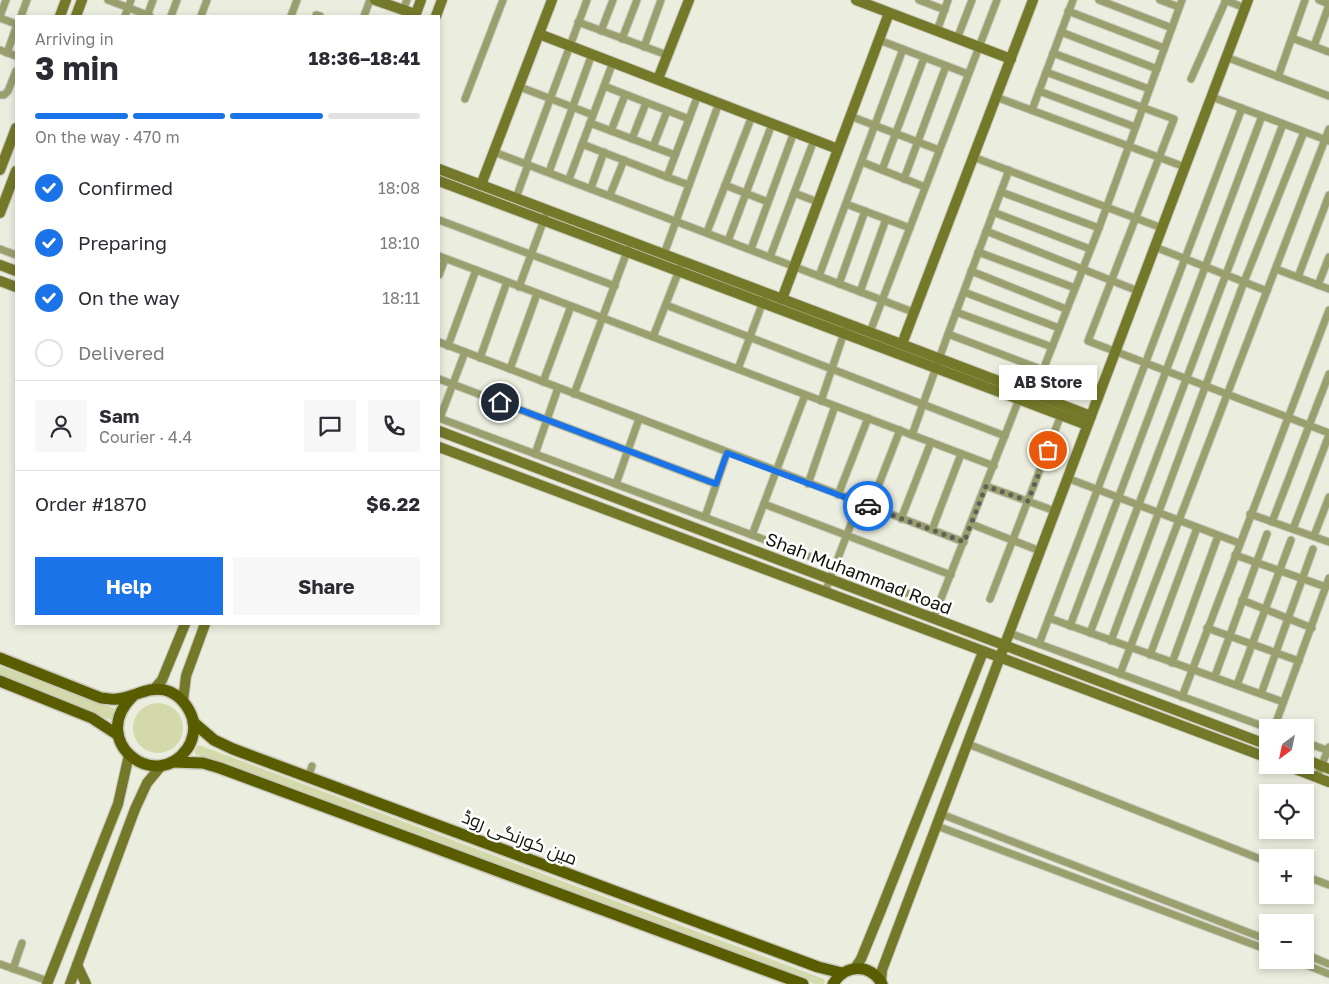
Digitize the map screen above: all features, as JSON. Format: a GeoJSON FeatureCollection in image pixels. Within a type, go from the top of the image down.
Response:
{"type":"FeatureCollection","features":[{"type":"Feature","properties":{"kind":"main road"},"geometry":{"type":"LineString","coordinates":[[0,658],[101,698],[116,700],[154,689],[170,692],[183,701],[190,710],[193,734],[190,745],[183,754],[168,763]]}},
{"type":"Feature","properties":{"kind":"main road"},"geometry":{"type":"LineString","coordinates":[[0,681],[92,718],[118,735],[129,755],[144,764],[203,763],[220,768],[803,984]]}},
{"type":"Feature","properties":{"kind":"main road"},"geometry":{"type":"LineString","coordinates":[[118,735],[119,713],[133,696]]}},
{"type":"Feature","properties":{"kind":"main road","name":"مین کورنگی روڈ"},"geometry":{"type":"LineString","coordinates":[[193,722],[208,735],[233,749],[310,771],[711,922],[818,967],[842,972]]}},
{"type":"Feature","properties":{"kind":"main road"},"geometry":{"type":"LineString","coordinates":[[832,984],[842,972],[855,968],[870,971],[882,983]]}},
{"type":"Feature","properties":{"kind":"street"},"geometry":{"type":"LineString","coordinates":[[6,0],[0,17],[15,24]]}},
{"type":"Feature","properties":{"kind":"street"},"geometry":{"type":"LineString","coordinates":[[21,15],[27,0]]}},
{"type":"Feature","properties":{"kind":"street"},"geometry":{"type":"LineString","coordinates":[[60,15],[66,0]]}},
{"type":"Feature","properties":{"kind":"street"},"geometry":{"type":"LineString","coordinates":[[76,15],[82,0]]}},
{"type":"Feature","properties":{"kind":"street"},"geometry":{"type":"LineString","coordinates":[[108,0],[146,15]]}},
{"type":"Feature","properties":{"kind":"street"},"geometry":{"type":"LineString","coordinates":[[125,15],[131,0]]}},
{"type":"Feature","properties":{"kind":"street"},"geometry":{"type":"LineString","coordinates":[[148,15],[153,0]]}},
{"type":"Feature","properties":{"kind":"street"},"geometry":{"type":"LineString","coordinates":[[171,15],[177,0]]}},
{"type":"Feature","properties":{"kind":"street"},"geometry":{"type":"LineString","coordinates":[[201,15],[207,0]]}},
{"type":"Feature","properties":{"kind":"street"},"geometry":{"type":"LineString","coordinates":[[291,15],[297,0]]}},
{"type":"Feature","properties":{"kind":"street"},"geometry":{"type":"LineString","coordinates":[[364,15],[370,0]]}},
{"type":"Feature","properties":{"kind":"street"},"geometry":{"type":"LineString","coordinates":[[375,0],[415,15],[421,0]]}},
{"type":"Feature","properties":{"kind":"street"},"geometry":{"type":"LineString","coordinates":[[436,15],[442,0]]}},
{"type":"Feature","properties":{"kind":"street"},"geometry":{"type":"LineString","coordinates":[[465,99],[503,0]]}},
{"type":"Feature","properties":{"kind":"street"},"geometry":{"type":"LineString","coordinates":[[481,185],[552,0]]}},
{"type":"Feature","properties":{"kind":"street"},"geometry":{"type":"LineString","coordinates":[[516,198],[586,0]]}},
{"type":"Feature","properties":{"kind":"street"},"geometry":{"type":"LineString","coordinates":[[601,31],[613,0]]}},
{"type":"Feature","properties":{"kind":"street"},"geometry":{"type":"LineString","coordinates":[[622,38],[637,0]]}},
{"type":"Feature","properties":{"kind":"street"},"geometry":{"type":"LineString","coordinates":[[644,46],[661,0]]}},
{"type":"Feature","properties":{"kind":"street"},"geometry":{"type":"LineString","coordinates":[[658,80],[688,0]]}},
{"type":"Feature","properties":{"kind":"street"},"geometry":{"type":"LineString","coordinates":[[856,0],[1011,59]]}},
{"type":"Feature","properties":{"kind":"street"},"geometry":{"type":"LineString","coordinates":[[921,0],[945,10]]}},
{"type":"Feature","properties":{"kind":"street"},"geometry":{"type":"LineString","coordinates":[[937,31],[948,0]]}},
{"type":"Feature","properties":{"kind":"street"},"geometry":{"type":"LineString","coordinates":[[957,38],[972,0]]}},
{"type":"Feature","properties":{"kind":"street"},"geometry":{"type":"LineString","coordinates":[[870,332],[996,0]]}},
{"type":"Feature","properties":{"kind":"street"},"geometry":{"type":"LineString","coordinates":[[902,344],[1033,0]]}},
{"type":"Feature","properties":{"kind":"street"},"geometry":{"type":"LineString","coordinates":[[1032,110],[1072,0]]}},
{"type":"Feature","properties":{"kind":"street"},"geometry":{"type":"LineString","coordinates":[[1099,0],[1172,28]]}},
{"type":"Feature","properties":{"kind":"street"},"geometry":{"type":"LineString","coordinates":[[1043,370],[1099,228],[1181,4],[1160,0]]}},
{"type":"Feature","properties":{"kind":"street"},"geometry":{"type":"LineString","coordinates":[[882,983],[882,970],[1247,4],[1225,0],[1191,79]]}},
{"type":"Feature","properties":{"kind":"street"},"geometry":{"type":"LineString","coordinates":[[1278,77],[1305,0]]}},
{"type":"Feature","properties":{"kind":"street"},"geometry":{"type":"LineString","coordinates":[[1314,46],[1329,4],[1320,0]]}},
{"type":"Feature","properties":{"kind":"street"},"geometry":{"type":"LineString","coordinates":[[1068,11],[1164,48]]}},
{"type":"Feature","properties":{"kind":"street"},"geometry":{"type":"LineString","coordinates":[[782,299],[889,12]]}},
{"type":"Feature","properties":{"kind":"street"},"geometry":{"type":"LineString","coordinates":[[578,22],[667,55]]}},
{"type":"Feature","properties":{"kind":"street"},"geometry":{"type":"LineString","coordinates":[[4,52],[15,30]]}},
{"type":"Feature","properties":{"kind":"street"},"geometry":{"type":"LineString","coordinates":[[1061,32],[1157,69]]}},
{"type":"Feature","properties":{"kind":"street"},"geometry":{"type":"LineString","coordinates":[[539,34],[838,149]]}},
{"type":"Feature","properties":{"kind":"street"},"geometry":{"type":"LineString","coordinates":[[1292,38],[1329,52]]}},
{"type":"Feature","properties":{"kind":"street"},"geometry":{"type":"LineString","coordinates":[[879,40],[968,74]]}},
{"type":"Feature","properties":{"kind":"street"},"geometry":{"type":"LineString","coordinates":[[820,276],[903,49]]}},
{"type":"Feature","properties":{"kind":"street"},"geometry":{"type":"LineString","coordinates":[[1053,53],[1149,89]]}},
{"type":"Feature","properties":{"kind":"street"},"geometry":{"type":"LineString","coordinates":[[549,172],[592,54]]}},
{"type":"Feature","properties":{"kind":"street"},"geometry":{"type":"LineString","coordinates":[[882,170],[924,58]]}},
{"type":"Feature","properties":{"kind":"street"},"geometry":{"type":"LineString","coordinates":[[1226,58],[1329,96]]}},
{"type":"Feature","properties":{"kind":"street"},"geometry":{"type":"LineString","coordinates":[[569,180],[613,62]]}},
{"type":"Feature","properties":{"kind":"street"},"geometry":{"type":"LineString","coordinates":[[904,179],[946,66]]}},
{"type":"Feature","properties":{"kind":"street"},"geometry":{"type":"LineString","coordinates":[[1046,72],[1174,119],[1160,158],[1134,218],[1088,341],[1310,425],[1329,434],[1293,529]]}},
{"type":"Feature","properties":{"kind":"street"},"geometry":{"type":"LineString","coordinates":[[0,95],[6,94],[15,74]]}},
{"type":"Feature","properties":{"kind":"street"},"geometry":{"type":"LineString","coordinates":[[604,86],[689,119]]}},
{"type":"Feature","properties":{"kind":"street"},"geometry":{"type":"LineString","coordinates":[[520,87],[593,114]]}},
{"type":"Feature","properties":{"kind":"street"},"geometry":{"type":"LineString","coordinates":[[1039,92],[1135,127]]}},
{"type":"Feature","properties":{"kind":"street"},"geometry":{"type":"LineString","coordinates":[[612,131],[625,95]]}},
{"type":"Feature","properties":{"kind":"street"},"geometry":{"type":"LineString","coordinates":[[667,177],[698,95]]}},
{"type":"Feature","properties":{"kind":"street"},"geometry":{"type":"LineString","coordinates":[[1212,96],[1327,140]]}},
{"type":"Feature","properties":{"kind":"street"},"geometry":{"type":"LineString","coordinates":[[996,97],[1185,167]]}},
{"type":"Feature","properties":{"kind":"street"},"geometry":{"type":"LineString","coordinates":[[632,139],[646,103]]}},
{"type":"Feature","properties":{"kind":"street"},"geometry":{"type":"LineString","coordinates":[[664,254],[719,103]]}},
{"type":"Feature","properties":{"kind":"street"},"geometry":{"type":"LineString","coordinates":[[1039,644],[1099,490],[1242,108]]}},
{"type":"Feature","properties":{"kind":"street"},"geometry":{"type":"LineString","coordinates":[[653,147],[667,111]]}},
{"type":"Feature","properties":{"kind":"street"},"geometry":{"type":"LineString","coordinates":[[707,232],[752,116]]}},
{"type":"Feature","properties":{"kind":"street"},"geometry":{"type":"LineString","coordinates":[[850,116],[939,150]]}},
{"type":"Feature","properties":{"kind":"street"},"geometry":{"type":"LineString","coordinates":[[1070,626],[1262,116]]}},
{"type":"Feature","properties":{"kind":"street"},"geometry":{"type":"LineString","coordinates":[[590,123],[675,155]]}},
{"type":"Feature","properties":{"kind":"street"},"geometry":{"type":"LineString","coordinates":[[728,241],[772,124]]}},
{"type":"Feature","properties":{"kind":"street"},"geometry":{"type":"LineString","coordinates":[[1090,633],[1283,124]]}},
{"type":"Feature","properties":{"kind":"street"},"geometry":{"type":"LineString","coordinates":[[1120,674],[1327,140],[1329,129]]}},
{"type":"Feature","properties":{"kind":"street"},"geometry":{"type":"LineString","coordinates":[[0,170],[15,131]]}},
{"type":"Feature","properties":{"kind":"street"},"geometry":{"type":"LineString","coordinates":[[750,249],[794,132]]}},
{"type":"Feature","properties":{"kind":"street"},"geometry":{"type":"LineString","coordinates":[[1111,641],[1244,282],[1304,132]]}},
{"type":"Feature","properties":{"kind":"street"},"geometry":{"type":"LineString","coordinates":[[770,257],[814,140]]}},
{"type":"Feature","properties":{"kind":"street"},"geometry":{"type":"LineString","coordinates":[[582,144],[688,185]]}},
{"type":"Feature","properties":{"kind":"street"},"geometry":{"type":"LineString","coordinates":[[494,152],[913,312]]}},
{"type":"Feature","properties":{"kind":"street"},"geometry":{"type":"LineString","coordinates":[[591,188],[604,152]]}},
{"type":"Feature","properties":{"kind":"street"},"geometry":{"type":"LineString","coordinates":[[973,156],[1162,228]]}},
{"type":"Feature","properties":{"kind":"street"},"geometry":{"type":"LineString","coordinates":[[610,195],[624,160]]}},
{"type":"Feature","properties":{"kind":"street"},"geometry":{"type":"LineString","coordinates":[[862,162],[925,187]]}},
{"type":"Feature","properties":{"kind":"street"},"geometry":{"type":"LineString","coordinates":[[441,170],[664,254],[681,266]]}},
{"type":"Feature","properties":{"kind":"street"},"geometry":{"type":"LineString","coordinates":[[912,435],[1009,170]]}},
{"type":"Feature","properties":{"kind":"street"},"geometry":{"type":"LineString","coordinates":[[0,213],[15,174]]}},
{"type":"Feature","properties":{"kind":"street"},"geometry":{"type":"LineString","coordinates":[[440,181],[627,252],[681,266],[764,298],[843,334],[937,364],[1089,420]]}},
{"type":"Feature","properties":{"kind":"street"},"geometry":{"type":"LineString","coordinates":[[725,186],[768,202]]}},
{"type":"Feature","properties":{"kind":"street"},"geometry":{"type":"LineString","coordinates":[[794,192],[818,202]]}},
{"type":"Feature","properties":{"kind":"street"},"geometry":{"type":"LineString","coordinates":[[1001,192],[1099,228]]}},
{"type":"Feature","properties":{"kind":"street"},"geometry":{"type":"LineString","coordinates":[[1298,277],[1329,195]]}},
{"type":"Feature","properties":{"kind":"street"},"geometry":{"type":"LineString","coordinates":[[846,204],[910,228]]}},
{"type":"Feature","properties":{"kind":"street"},"geometry":{"type":"LineString","coordinates":[[518,287],[547,210]]}},
{"type":"Feature","properties":{"kind":"street"},"geometry":{"type":"LineString","coordinates":[[839,284],[866,211]]}},
{"type":"Feature","properties":{"kind":"street"},"geometry":{"type":"LineString","coordinates":[[993,212],[1090,249]]}},
{"type":"Feature","properties":{"kind":"street"},"geometry":{"type":"LineString","coordinates":[[860,292],[886,219]]}},
{"type":"Feature","properties":{"kind":"street"},"geometry":{"type":"LineString","coordinates":[[440,220],[615,286]]}},
{"type":"Feature","properties":{"kind":"street"},"geometry":{"type":"LineString","coordinates":[[986,231],[1138,291]]}},
{"type":"Feature","properties":{"kind":"street"},"geometry":{"type":"LineString","coordinates":[[574,394],[631,242]]}},
{"type":"Feature","properties":{"kind":"street"},"geometry":{"type":"LineString","coordinates":[[1154,247],[1268,292]]}},
{"type":"Feature","properties":{"kind":"street"},"geometry":{"type":"LineString","coordinates":[[0,249],[15,255]]}},
{"type":"Feature","properties":{"kind":"street"},"geometry":{"type":"LineString","coordinates":[[978,252],[1075,288]]}},
{"type":"Feature","properties":{"kind":"street"},"geometry":{"type":"LineString","coordinates":[[442,258],[994,466]]}},
{"type":"Feature","properties":{"kind":"street"},"geometry":{"type":"LineString","coordinates":[[1318,285],[1329,258]]}},
{"type":"Feature","properties":{"kind":"street"},"geometry":{"type":"LineString","coordinates":[[0,264],[15,271]]}},
{"type":"Feature","properties":{"kind":"street"},"geometry":{"type":"LineString","coordinates":[[653,337],[681,266]]}},
{"type":"Feature","properties":{"kind":"street"},"geometry":{"type":"LineString","coordinates":[[1276,269],[1329,288]]}},
{"type":"Feature","properties":{"kind":"street"},"geometry":{"type":"LineString","coordinates":[[448,346],[476,270]]}},
{"type":"Feature","properties":{"kind":"street"},"geometry":{"type":"LineString","coordinates":[[971,271],[1066,309]]}},
{"type":"Feature","properties":{"kind":"street"},"geometry":{"type":"LineString","coordinates":[[0,281],[15,287]]}},
{"type":"Feature","properties":{"kind":"street"},"geometry":{"type":"LineString","coordinates":[[480,358],[507,282]]}},
{"type":"Feature","properties":{"kind":"street"},"geometry":{"type":"LineString","coordinates":[[964,292],[1059,328]]}},
{"type":"Feature","properties":{"kind":"street"},"geometry":{"type":"LineString","coordinates":[[510,370],[537,294]]}},
{"type":"Feature","properties":{"kind":"street"},"geometry":{"type":"LineString","coordinates":[[764,298],[782,299],[902,344],[937,364]]}},
{"type":"Feature","properties":{"kind":"street"},"geometry":{"type":"LineString","coordinates":[[738,369],[764,298]]}},
{"type":"Feature","properties":{"kind":"street"},"geometry":{"type":"LineString","coordinates":[[666,305],[1005,436]]}},
{"type":"Feature","properties":{"kind":"street"},"geometry":{"type":"LineString","coordinates":[[543,382],[570,306]]}},
{"type":"Feature","properties":{"kind":"street"},"geometry":{"type":"LineString","coordinates":[[1182,697],[1329,310]]}},
{"type":"Feature","properties":{"kind":"street"},"geometry":{"type":"LineString","coordinates":[[956,312],[1052,347]]}},
{"type":"Feature","properties":{"kind":"street"},"geometry":{"type":"LineString","coordinates":[[820,400],[847,324]]}},
{"type":"Feature","properties":{"kind":"street"},"geometry":{"type":"LineString","coordinates":[[948,334],[1043,370],[1099,394]]}},
{"type":"Feature","properties":{"kind":"street"},"geometry":{"type":"LineString","coordinates":[[440,342],[964,542]]}},
{"type":"Feature","properties":{"kind":"street"},"geometry":{"type":"LineString","coordinates":[[440,416],[465,352]]}},
{"type":"Feature","properties":{"kind":"street"},"geometry":{"type":"LineString","coordinates":[[933,619],[1032,366]]}},
{"type":"Feature","properties":{"kind":"street"},"geometry":{"type":"LineString","coordinates":[[1272,522],[1329,374]]}},
{"type":"Feature","properties":{"kind":"street"},"geometry":{"type":"LineString","coordinates":[[440,379],[716,484]]}},
{"type":"Feature","properties":{"kind":"street"},"geometry":{"type":"LineString","coordinates":[[534,454],[558,388]]}},
{"type":"Feature","properties":{"kind":"street"},"geometry":{"type":"LineString","coordinates":[[752,535],[805,395]]}},
{"type":"Feature","properties":{"kind":"street"},"geometry":{"type":"LineString","coordinates":[[1022,395],[1061,415],[1089,420]]}},
{"type":"Feature","properties":{"kind":"street"},"geometry":{"type":"LineString","coordinates":[[808,484],[835,406]]}},
{"type":"Feature","properties":{"kind":"street"},"geometry":{"type":"LineString","coordinates":[[990,599],[1061,415]]}},
{"type":"Feature","properties":{"kind":"street"},"geometry":{"type":"LineString","coordinates":[[440,418],[939,605]]}},
{"type":"Feature","properties":{"kind":"street"},"geometry":{"type":"LineString","coordinates":[[838,495],[868,418]]}},
{"type":"Feature","properties":{"kind":"street"},"geometry":{"type":"LineString","coordinates":[[616,484],[639,419]]}},
{"type":"Feature","properties":{"kind":"street"},"geometry":{"type":"LineString","coordinates":[[870,507],[900,430]]}},
{"type":"Feature","properties":{"kind":"street","name":"Shah Muhammad Road"},"geometry":{"type":"LineString","coordinates":[[440,431],[1259,742]]}},
{"type":"Feature","properties":{"kind":"street"},"geometry":{"type":"LineString","coordinates":[[901,519],[930,442]]}},
{"type":"Feature","properties":{"kind":"street","name":"Shah Muhammad Road"},"geometry":{"type":"LineString","coordinates":[[440,447],[999,659],[1259,755]]}},
{"type":"Feature","properties":{"kind":"street"},"geometry":{"type":"LineString","coordinates":[[705,517],[727,453]]}},
{"type":"Feature","properties":{"kind":"street"},"geometry":{"type":"LineString","coordinates":[[932,530],[961,454]]}},
{"type":"Feature","properties":{"kind":"street"},"geometry":{"type":"LineString","coordinates":[[1067,478],[1178,522],[1239,543]]}},
{"type":"Feature","properties":{"kind":"street"},"geometry":{"type":"LineString","coordinates":[[986,486],[1054,511]]}},
{"type":"Feature","properties":{"kind":"street"},"geometry":{"type":"LineString","coordinates":[[1314,536],[1329,497]]}},
{"type":"Feature","properties":{"kind":"street"},"geometry":{"type":"LineString","coordinates":[[615,513],[620,500]]}},
{"type":"Feature","properties":{"kind":"street"},"geometry":{"type":"LineString","coordinates":[[825,592],[859,503]]}},
{"type":"Feature","properties":{"kind":"street"},"geometry":{"type":"LineString","coordinates":[[764,504],[951,575]]}},
{"type":"Feature","properties":{"kind":"street"},"geometry":{"type":"LineString","coordinates":[[1250,514],[1329,542]]}},
{"type":"Feature","properties":{"kind":"street"},"geometry":{"type":"LineString","coordinates":[[971,524],[1040,551]]}},
{"type":"Feature","properties":{"kind":"street"},"geometry":{"type":"LineString","coordinates":[[1150,655],[1197,528]]}},
{"type":"Feature","properties":{"kind":"street"},"geometry":{"type":"LineString","coordinates":[[1215,676],[1267,534]]}},
{"type":"Feature","properties":{"kind":"street"},"geometry":{"type":"LineString","coordinates":[[1172,663],[1218,536]]}},
{"type":"Feature","properties":{"kind":"street"},"geometry":{"type":"LineString","coordinates":[[1237,685],[1291,540]]}},
{"type":"Feature","properties":{"kind":"street"},"geometry":{"type":"LineString","coordinates":[[1261,694],[1313,549]]}},
{"type":"Feature","properties":{"kind":"street"},"geometry":{"type":"LineString","coordinates":[[1235,554],[1326,587]]}},
{"type":"Feature","properties":{"kind":"street"},"geometry":{"type":"LineString","coordinates":[[1277,719],[1329,578]]}},
{"type":"Feature","properties":{"kind":"street"},"geometry":{"type":"LineString","coordinates":[[1242,600],[1312,628]]}},
{"type":"Feature","properties":{"kind":"street"},"geometry":{"type":"LineString","coordinates":[[1320,602],[1329,605]]}},
{"type":"Feature","properties":{"kind":"street"},"geometry":{"type":"LineString","coordinates":[[1049,618],[1283,702]]}},
{"type":"Feature","properties":{"kind":"street"},"geometry":{"type":"LineString","coordinates":[[154,689],[162,680],[184,625]]}},
{"type":"Feature","properties":{"kind":"street"},"geometry":{"type":"LineString","coordinates":[[183,701],[186,676],[206,625]]}},
{"type":"Feature","properties":{"kind":"street"},"geometry":{"type":"LineString","coordinates":[[1207,628],[1299,661]]}},
{"type":"Feature","properties":{"kind":"street"},"geometry":{"type":"LineString","coordinates":[[1009,633],[1259,725]]}},
{"type":"Feature","properties":{"kind":"street"},"geometry":{"type":"LineString","coordinates":[[855,968],[881,910],[983,652],[1004,646]]}},
{"type":"Feature","properties":{"kind":"street"},"geometry":{"type":"LineString","coordinates":[[968,744],[1259,858]]}},
{"type":"Feature","properties":{"kind":"street"},"geometry":{"type":"LineString","coordinates":[[1314,745],[1329,749],[1325,767],[1318,778]]}},
{"type":"Feature","properties":{"kind":"street"},"geometry":{"type":"LineString","coordinates":[[0,964],[50,983],[118,804],[129,755]]}},
{"type":"Feature","properties":{"kind":"street"},"geometry":{"type":"LineString","coordinates":[[70,984],[135,808],[147,783],[168,763]]}},
{"type":"Feature","properties":{"kind":"street"},"geometry":{"type":"LineString","coordinates":[[1308,774],[1329,782]]}},
{"type":"Feature","properties":{"kind":"street"},"geometry":{"type":"LineString","coordinates":[[941,814],[1259,937]]}},
{"type":"Feature","properties":{"kind":"street"},"geometry":{"type":"LineString","coordinates":[[937,826],[1259,947]]}},
{"type":"Feature","properties":{"kind":"street"},"geometry":{"type":"LineString","coordinates":[[1001,851],[1005,839]]}},
{"type":"Feature","properties":{"kind":"street"},"geometry":{"type":"LineString","coordinates":[[1314,879],[1329,885]]}},
{"type":"Feature","properties":{"kind":"street"},"geometry":{"type":"LineString","coordinates":[[1126,897],[1129,887]]}},
{"type":"Feature","properties":{"kind":"street"},"geometry":{"type":"LineString","coordinates":[[12,969],[22,943]]}},
{"type":"Feature","properties":{"kind":"street"},"geometry":{"type":"LineString","coordinates":[[1314,958],[1329,964]]}},
{"type":"Feature","properties":{"kind":"street"},"geometry":{"type":"LineString","coordinates":[[77,965],[86,984]]}},
{"type":"Feature","properties":{"kind":"street"},"geometry":{"type":"LineString","coordinates":[[1314,968],[1329,974]]}},
{"type":"Feature","properties":{"kind":"green space"},"geometry":{"type":"Polygon","coordinates":[[[0,666],[116,709],[111,720],[0,677],[0,666]]]}},
{"type":"Feature","properties":{"kind":"green space"},"geometry":{"type":"Polygon","coordinates":[[[158,703],[168,705],[176,710],[181,718],[183,728],[181,738],[176,746],[168,751],[158,753],[148,751],[140,746],[135,738],[133,728],[135,718],[140,710],[148,705],[158,703]]]}},
{"type":"Feature","properties":{"kind":"green space"},"geometry":{"type":"Polygon","coordinates":[[[199,745],[824,979],[824,984],[815,984],[195,754],[195,750],[199,745]]]}},
{"type":"Feature","properties":{"kind":"way so far"},"geometry":{"type":"LineString","coordinates":[[868,506],[964,542],[986,486],[1028,501],[1048,450]]}},
{"type":"Feature","properties":{"kind":"place","name":"AB Store"},"geometry":{"type":"Point","coordinates":[1048,450]}},
{"type":"Feature","properties":{"kind":"route"},"geometry":{"type":"LineString","coordinates":[[500,402],[716,484],[727,453],[868,506]]}}]}
